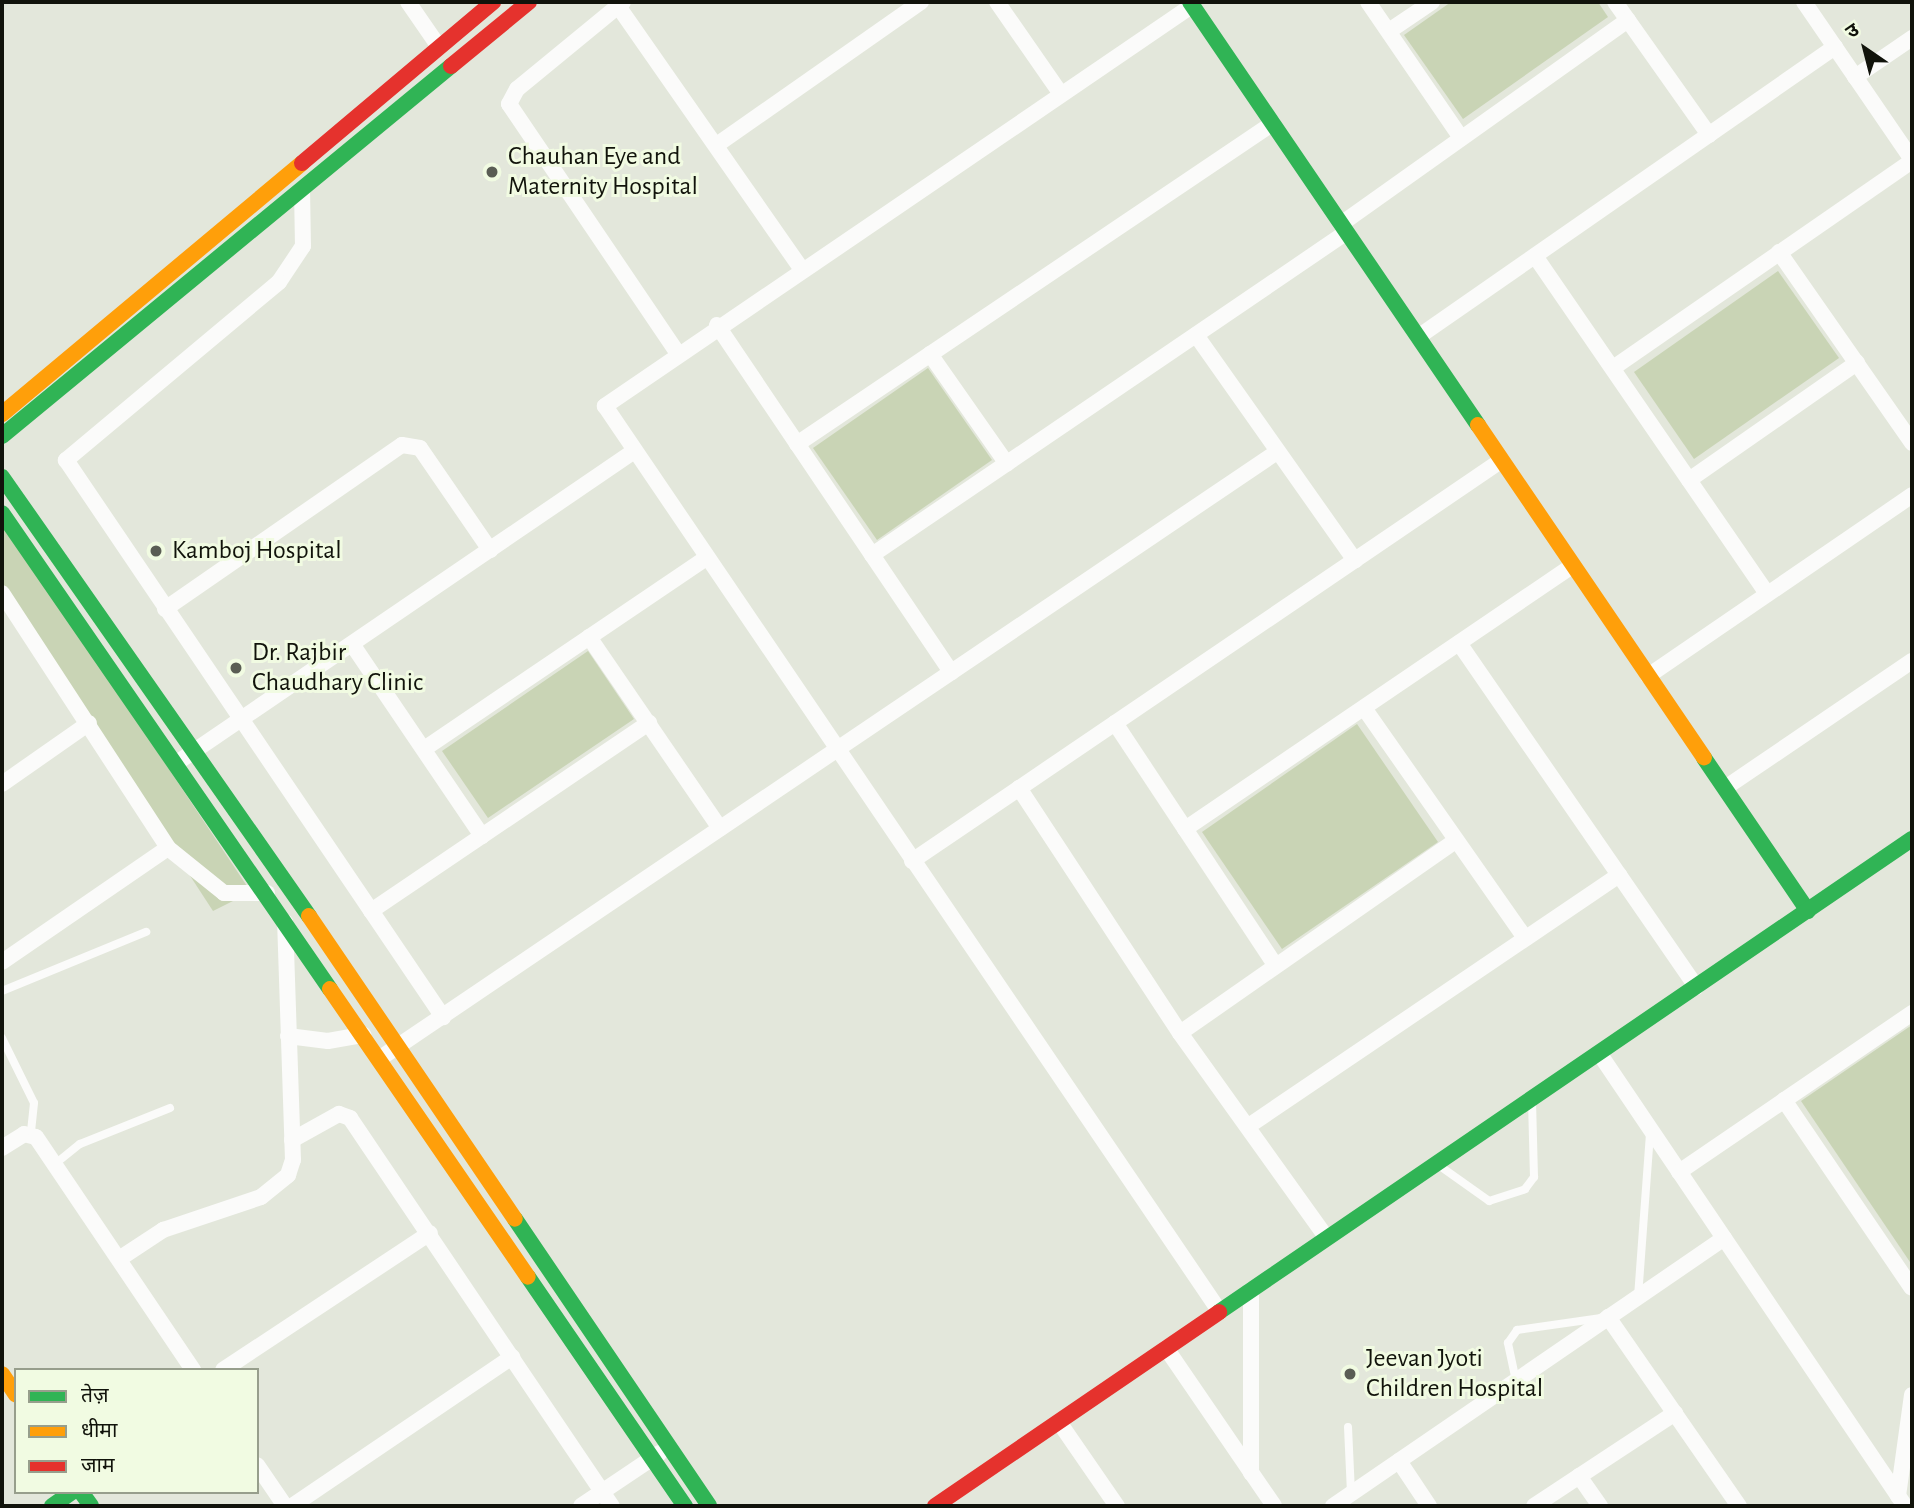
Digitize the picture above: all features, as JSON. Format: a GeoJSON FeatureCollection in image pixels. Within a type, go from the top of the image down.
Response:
{"type":"FeatureCollection","features":[{"type":"Feature","properties":{"kind":"street"},"geometry":{"type":"LineString","coordinates":[[408,2],[439,47]]}},
{"type":"Feature","properties":{"kind":"street"},"geometry":{"type":"LineString","coordinates":[[2,414],[493,2]]}},
{"type":"Feature","properties":{"kind":"street"},"geometry":{"type":"LineString","coordinates":[[2,436],[529,2]]}},
{"type":"Feature","properties":{"kind":"street"},"geometry":{"type":"LineString","coordinates":[[718,144],[922,2]]}},
{"type":"Feature","properties":{"kind":"street"},"geometry":{"type":"LineString","coordinates":[[997,2],[1061,94]]}},
{"type":"Feature","properties":{"kind":"street"},"geometry":{"type":"LineString","coordinates":[[1368,2],[1461,138]]}},
{"type":"Feature","properties":{"kind":"street"},"geometry":{"type":"LineString","coordinates":[[1389,31],[1432,2]]}},
{"type":"Feature","properties":{"kind":"street"},"geometry":{"type":"LineString","coordinates":[[1615,2],[1709,135]]}},
{"type":"Feature","properties":{"kind":"street"},"geometry":{"type":"LineString","coordinates":[[1612,368],[1912,161],[1804,2]]}},
{"type":"Feature","properties":{"kind":"street"},"geometry":{"type":"LineString","coordinates":[[677,352],[509,103],[517,89],[621,4],[801,268]]}},
{"type":"Feature","properties":{"kind":"street"},"geometry":{"type":"LineString","coordinates":[[1220,1312],[633,452],[605,406],[677,352],[1191,4],[1808,911]]}},
{"type":"Feature","properties":{"kind":"street"},"geometry":{"type":"LineString","coordinates":[[872,555],[1196,335],[1344,228],[1461,138],[1628,19]]}},
{"type":"Feature","properties":{"kind":"street"},"geometry":{"type":"LineString","coordinates":[[1855,76],[1912,38]]}},
{"type":"Feature","properties":{"kind":"street"},"geometry":{"type":"LineString","coordinates":[[1418,337],[1835,47]]}},
{"type":"Feature","properties":{"kind":"street"},"geometry":{"type":"LineString","coordinates":[[797,444],[1273,123]]}},
{"type":"Feature","properties":{"kind":"street"},"geometry":{"type":"LineString","coordinates":[[302,189],[303,246],[286,274],[66,460],[443,1017]]}},
{"type":"Feature","properties":{"kind":"street"},"geometry":{"type":"LineString","coordinates":[[1779,252],[1912,443]]}},
{"type":"Feature","properties":{"kind":"street"},"geometry":{"type":"LineString","coordinates":[[1535,256],[1768,594]]}},
{"type":"Feature","properties":{"kind":"street"},"geometry":{"type":"LineString","coordinates":[[717,325],[951,672]]}},
{"type":"Feature","properties":{"kind":"street"},"geometry":{"type":"LineString","coordinates":[[1196,335],[1355,560]]}},
{"type":"Feature","properties":{"kind":"street"},"geometry":{"type":"LineString","coordinates":[[930,354],[1006,464]]}},
{"type":"Feature","properties":{"kind":"street"},"geometry":{"type":"LineString","coordinates":[[1689,480],[1857,363]]}},
{"type":"Feature","properties":{"kind":"street"},"geometry":{"type":"LineString","coordinates":[[165,609],[402,445],[420,448],[490,550]]}},
{"type":"Feature","properties":{"kind":"street"},"geometry":{"type":"LineString","coordinates":[[178,762],[633,452]]}},
{"type":"Feature","properties":{"kind":"street"},"geometry":{"type":"LineString","coordinates":[[379,1059],[1277,452]]}},
{"type":"Feature","properties":{"kind":"street"},"geometry":{"type":"LineString","coordinates":[[912,860],[1502,460]]}},
{"type":"Feature","properties":{"kind":"street"},"geometry":{"type":"LineString","coordinates":[[2,477],[196,749],[709,1506]]}},
{"type":"Feature","properties":{"kind":"street"},"geometry":{"type":"LineString","coordinates":[[1648,676],[1912,495]]}},
{"type":"Feature","properties":{"kind":"street"},"geometry":{"type":"LineString","coordinates":[[2,513],[178,762],[685,1506]]}},
{"type":"Feature","properties":{"kind":"street"},"geometry":{"type":"LineString","coordinates":[[424,749],[706,558]]}},
{"type":"Feature","properties":{"kind":"street"},"geometry":{"type":"LineString","coordinates":[[1185,829],[1573,565]]}},
{"type":"Feature","properties":{"kind":"street"},"geometry":{"type":"LineString","coordinates":[[2,593],[169,848],[224,893],[267,893]]}},
{"type":"Feature","properties":{"kind":"street"},"geometry":{"type":"LineString","coordinates":[[589,637],[720,828]]}},
{"type":"Feature","properties":{"kind":"street"},"geometry":{"type":"LineString","coordinates":[[1459,643],[1696,987]]}},
{"type":"Feature","properties":{"kind":"street"},"geometry":{"type":"LineString","coordinates":[[352,644],[482,836]]}},
{"type":"Feature","properties":{"kind":"street"},"geometry":{"type":"LineString","coordinates":[[1725,788],[1912,661]]}},
{"type":"Feature","properties":{"kind":"street"},"geometry":{"type":"LineString","coordinates":[[1364,708],[1454,842],[1525,938]]}},
{"type":"Feature","properties":{"kind":"street"},"geometry":{"type":"LineString","coordinates":[[2,784],[89,723]]}},
{"type":"Feature","properties":{"kind":"street"},"geometry":{"type":"LineString","coordinates":[[371,911],[649,723]]}},
{"type":"Feature","properties":{"kind":"street"},"geometry":{"type":"LineString","coordinates":[[1115,723],[1275,965]]}},
{"type":"Feature","properties":{"kind":"street"},"geometry":{"type":"LineString","coordinates":[[1018,788],[1180,1033],[1250,1125],[1327,1238]]}},
{"type":"Feature","properties":{"kind":"street"},"geometry":{"type":"LineString","coordinates":[[935,1506],[1912,839]]}},
{"type":"Feature","properties":{"kind":"street"},"geometry":{"type":"LineString","coordinates":[[1180,1033],[1454,842]]}},
{"type":"Feature","properties":{"kind":"street"},"geometry":{"type":"LineString","coordinates":[[2,962],[169,848]]}},
{"type":"Feature","properties":{"kind":"street"},"geometry":{"type":"LineString","coordinates":[[1250,1125],[1619,875]]}},
{"type":"Feature","properties":{"kind":"street"},"geometry":{"type":"LineString","coordinates":[[119,1259],[163,1230],[277,1187],[293,1160],[285,920]]}},
{"type":"Feature","properties":{"kind":"street"},"geometry":{"type":"LineString","coordinates":[[1679,1172],[1912,1013]]}},
{"type":"Feature","properties":{"kind":"street"},"geometry":{"type":"LineString","coordinates":[[288,1036],[328,1041],[363,1035]]}},
{"type":"Feature","properties":{"kind":"street"},"geometry":{"type":"LineString","coordinates":[[1599,1053],[1901,1501]]}},
{"type":"Feature","properties":{"kind":"street"},"geometry":{"type":"LineString","coordinates":[[1784,1100],[1912,1288]]}},
{"type":"Feature","properties":{"kind":"street"},"geometry":{"type":"LineString","coordinates":[[292,1140],[346,1114],[612,1506]]}},
{"type":"Feature","properties":{"kind":"street"},"geometry":{"type":"LineString","coordinates":[[2,1148],[31,1133],[55,1164],[192,1368]]}},
{"type":"Feature","properties":{"kind":"street"},"geometry":{"type":"LineString","coordinates":[[226,1368],[429,1233]]}},
{"type":"Feature","properties":{"kind":"street"},"geometry":{"type":"LineString","coordinates":[[1333,1506],[1724,1238]]}},
{"type":"Feature","properties":{"kind":"street"},"geometry":{"type":"LineString","coordinates":[[1251,1290],[1251,1473]]}},
{"type":"Feature","properties":{"kind":"street"},"geometry":{"type":"LineString","coordinates":[[1608,1317],[1739,1506]]}},
{"type":"Feature","properties":{"kind":"street"},"geometry":{"type":"LineString","coordinates":[[1166,1348],[1273,1506]]}},
{"type":"Feature","properties":{"kind":"street"},"geometry":{"type":"LineString","coordinates":[[292,1506],[512,1357]]}},
{"type":"Feature","properties":{"kind":"street"},"geometry":{"type":"LineString","coordinates":[[2,1374],[14,1392]]}},
{"type":"Feature","properties":{"kind":"street"},"geometry":{"type":"LineString","coordinates":[[1901,1501],[1912,1395]]}},
{"type":"Feature","properties":{"kind":"street"},"geometry":{"type":"LineString","coordinates":[[1534,1506],[1675,1413]]}},
{"type":"Feature","properties":{"kind":"street"},"geometry":{"type":"LineString","coordinates":[[1059,1422],[1117,1506]]}},
{"type":"Feature","properties":{"kind":"street"},"geometry":{"type":"LineString","coordinates":[[581,1506],[669,1447]]}},
{"type":"Feature","properties":{"kind":"street"},"geometry":{"type":"LineString","coordinates":[[1399,1461],[1429,1506]]}},
{"type":"Feature","properties":{"kind":"street"},"geometry":{"type":"LineString","coordinates":[[259,1468],[285,1506]]}},
{"type":"Feature","properties":{"kind":"street"},"geometry":{"type":"LineString","coordinates":[[1579,1476],[1600,1506]]}},
{"type":"Feature","properties":{"kind":"street"},"geometry":{"type":"LineString","coordinates":[[52,1506],[69,1494]]}},
{"type":"Feature","properties":{"kind":"lane"},"geometry":{"type":"LineString","coordinates":[[2,991],[146,932]]}},
{"type":"Feature","properties":{"kind":"lane"},"geometry":{"type":"LineString","coordinates":[[2,1038],[34,1102],[31,1133]]}},
{"type":"Feature","properties":{"kind":"lane"},"geometry":{"type":"LineString","coordinates":[[1437,1164],[1489,1201],[1525,1189],[1534,1177],[1532,1099]]}},
{"type":"Feature","properties":{"kind":"lane"},"geometry":{"type":"LineString","coordinates":[[55,1164],[80,1144],[170,1108]]}},
{"type":"Feature","properties":{"kind":"lane"},"geometry":{"type":"LineString","coordinates":[[1638,1297],[1650,1129]]}},
{"type":"Feature","properties":{"kind":"lane"},"geometry":{"type":"LineString","coordinates":[[1516,1381],[1508,1342],[1517,1330],[1608,1317]]}},
{"type":"Feature","properties":{"kind":"lane"},"geometry":{"type":"LineString","coordinates":[[1348,1427],[1351,1494]]}},
{"type":"Feature","properties":{"kind":"green space"},"geometry":{"type":"Polygon","coordinates":[[[1451,2],[1598,2],[1608,17],[1463,119],[1404,35],[1451,2]]]}},
{"type":"Feature","properties":{"kind":"green space"},"geometry":{"type":"Polygon","coordinates":[[[1778,271],[1839,358],[1694,459],[1634,372],[1778,271]]]}},
{"type":"Feature","properties":{"kind":"green space"},"geometry":{"type":"Polygon","coordinates":[[[928,368],[992,460],[877,540],[813,448],[928,368]]]}},
{"type":"Feature","properties":{"kind":"green space"},"geometry":{"type":"Polygon","coordinates":[[[2,519],[251,892],[213,911],[2,587],[2,519]]]}},
{"type":"Feature","properties":{"kind":"green space"},"geometry":{"type":"Polygon","coordinates":[[[588,651],[634,719],[488,818],[442,751],[588,651]]]}},
{"type":"Feature","properties":{"kind":"green space"},"geometry":{"type":"Polygon","coordinates":[[[1357,724],[1438,842],[1282,949],[1202,832],[1357,724]]]}},
{"type":"Feature","properties":{"kind":"green space"},"geometry":{"type":"Polygon","coordinates":[[[1912,1025],[1912,1265],[1801,1101],[1912,1025]]]}},
{"type":"Feature","properties":{"kind":"traffic: fast"},"geometry":{"type":"LineString","coordinates":[[1190,2],[1478,425]]}},
{"type":"Feature","properties":{"kind":"traffic: fast"},"geometry":{"type":"LineString","coordinates":[[2,436],[451,66]]}},
{"type":"Feature","properties":{"kind":"traffic: fast"},"geometry":{"type":"LineString","coordinates":[[2,477],[309,916]]}},
{"type":"Feature","properties":{"kind":"traffic: fast"},"geometry":{"type":"LineString","coordinates":[[2,513],[330,989]]}},
{"type":"Feature","properties":{"kind":"traffic: fast"},"geometry":{"type":"LineString","coordinates":[[1704,758],[1808,911]]}},
{"type":"Feature","properties":{"kind":"traffic: fast"},"geometry":{"type":"LineString","coordinates":[[1219,1312],[1912,839]]}},
{"type":"Feature","properties":{"kind":"traffic: fast"},"geometry":{"type":"LineString","coordinates":[[515,1219],[709,1506]]}},
{"type":"Feature","properties":{"kind":"traffic: fast"},"geometry":{"type":"LineString","coordinates":[[528,1277],[685,1506]]}},
{"type":"Feature","properties":{"kind":"traffic: fast"},"geometry":{"type":"LineString","coordinates":[[52,1506],[69,1494]]}},
{"type":"Feature","properties":{"kind":"traffic: fast"},"geometry":{"type":"LineString","coordinates":[[82,1494],[91,1506]]}},
{"type":"Feature","properties":{"kind":"traffic: slow"},"geometry":{"type":"LineString","coordinates":[[2,414],[302,163]]}},
{"type":"Feature","properties":{"kind":"traffic: slow"},"geometry":{"type":"LineString","coordinates":[[1478,425],[1704,758]]}},
{"type":"Feature","properties":{"kind":"traffic: slow"},"geometry":{"type":"LineString","coordinates":[[309,916],[515,1219]]}},
{"type":"Feature","properties":{"kind":"traffic: slow"},"geometry":{"type":"LineString","coordinates":[[330,989],[528,1277]]}},
{"type":"Feature","properties":{"kind":"traffic: slow"},"geometry":{"type":"LineString","coordinates":[[2,1374],[14,1392]]}},
{"type":"Feature","properties":{"kind":"traffic: jam"},"geometry":{"type":"LineString","coordinates":[[302,163],[493,2]]}},
{"type":"Feature","properties":{"kind":"traffic: jam"},"geometry":{"type":"LineString","coordinates":[[451,66],[529,2]]}},
{"type":"Feature","properties":{"kind":"traffic: jam"},"geometry":{"type":"LineString","coordinates":[[935,1506],[1219,1312]]}},
{"type":"Feature","properties":{"kind":"place","name":"Chauhan Eye and Maternity Hospital"},"geometry":{"type":"Point","coordinates":[492,172]}},
{"type":"Feature","properties":{"kind":"place","name":"Kamboj Hospital"},"geometry":{"type":"Point","coordinates":[156,551]}},
{"type":"Feature","properties":{"kind":"place","name":"Dr. Rajbir Chaudhary Clinic"},"geometry":{"type":"Point","coordinates":[236,668]}},
{"type":"Feature","properties":{"kind":"place","name":"Jeevan Jyoti Children Hospital"},"geometry":{"type":"Point","coordinates":[1350,1374]}}]}
